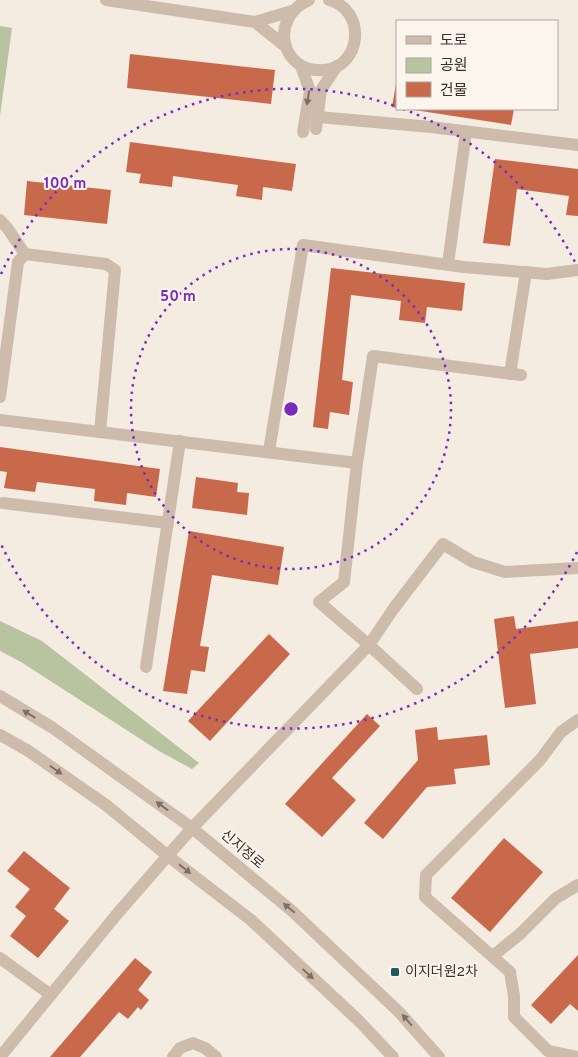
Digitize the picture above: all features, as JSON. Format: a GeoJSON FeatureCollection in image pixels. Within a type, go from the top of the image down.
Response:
{"type":"FeatureCollection","features":[{"type":"Feature","properties":{"kind":"street"},"geometry":{"type":"LineString","coordinates":[[106,0],[255,22],[292,11]]}},
{"type":"Feature","properties":{"kind":"street"},"geometry":{"type":"LineString","coordinates":[[309,0],[300,4],[292,11],[286,21],[283,34],[285,46],[291,57],[301,66],[312,70],[325,70],[337,66]]}},
{"type":"Feature","properties":{"kind":"street"},"geometry":{"type":"LineString","coordinates":[[332,0],[343,7],[351,16],[355,26],[356,38],[353,49],[347,58],[337,66],[321,90],[317,123],[466,132],[578,145]]}},
{"type":"Feature","properties":{"kind":"street"},"geometry":{"type":"LineString","coordinates":[[255,22],[285,46]]}},
{"type":"Feature","properties":{"kind":"street"},"geometry":{"type":"LineString","coordinates":[[301,66],[310,91],[303,132]]}},
{"type":"Feature","properties":{"kind":"street"},"geometry":{"type":"LineString","coordinates":[[448,264],[466,132]]}},
{"type":"Feature","properties":{"kind":"street"},"geometry":{"type":"LineString","coordinates":[[0,220],[25,254],[106,264],[115,270],[100,432]]}},
{"type":"Feature","properties":{"kind":"street"},"geometry":{"type":"LineString","coordinates":[[269,451],[303,245],[448,264],[547,274],[578,270]]}},
{"type":"Feature","properties":{"kind":"street"},"geometry":{"type":"LineString","coordinates":[[0,397],[18,262],[25,254]]}},
{"type":"Feature","properties":{"kind":"street"},"geometry":{"type":"LineString","coordinates":[[417,689],[370,644],[319,602],[344,582],[357,462],[373,356],[515,374],[526,272]]}},
{"type":"Feature","properties":{"kind":"street"},"geometry":{"type":"LineString","coordinates":[[0,420],[357,462]]}},
{"type":"Feature","properties":{"kind":"street"},"geometry":{"type":"LineString","coordinates":[[146,667],[180,441]]}},
{"type":"Feature","properties":{"kind":"street"},"geometry":{"type":"LineString","coordinates":[[3,503],[168,522]]}},
{"type":"Feature","properties":{"kind":"street"},"geometry":{"type":"LineString","coordinates":[[0,1057],[117,914],[192,828],[370,644],[394,608],[443,544],[473,562],[505,572],[578,568]]}},
{"type":"Feature","properties":{"kind":"street","name":"신지정로"},"geometry":{"type":"LineString","coordinates":[[0,696],[53,728],[192,828],[292,911],[399,1012],[439,1057]]}},
{"type":"Feature","properties":{"kind":"street"},"geometry":{"type":"LineString","coordinates":[[578,720],[561,732],[540,760],[426,875],[424,897],[510,972],[514,996],[514,1017],[548,1051],[578,1056]]}},
{"type":"Feature","properties":{"kind":"street"},"geometry":{"type":"LineString","coordinates":[[0,735],[27,750],[106,805],[251,920],[360,1021],[393,1057]]}},
{"type":"Feature","properties":{"kind":"street"},"geometry":{"type":"LineString","coordinates":[[493,956],[521,933],[556,898],[578,885]]}},
{"type":"Feature","properties":{"kind":"street"},"geometry":{"type":"LineString","coordinates":[[1,962],[51,995]]}},
{"type":"Feature","properties":{"kind":"street"},"geometry":{"type":"LineString","coordinates":[[173,1057],[180,1048],[193,1043],[205,1048],[216,1057]]}},
{"type":"Feature","properties":{"kind":"green space"},"geometry":{"type":"Polygon","coordinates":[[[0,26],[12,28],[0,116],[0,26]]]}},
{"type":"Feature","properties":{"kind":"green space"},"geometry":{"type":"Polygon","coordinates":[[[0,621],[42,641],[199,763],[192,769],[159,751],[21,662],[0,651],[0,621]]]}},
{"type":"Feature","properties":{"kind":"building"},"geometry":{"type":"Polygon","coordinates":[[[130,54],[275,70],[271,104],[127,88],[130,54]]]}},
{"type":"Feature","properties":{"kind":"building"},"geometry":{"type":"Polygon","coordinates":[[[396,84],[396,108],[392,107],[396,84]]]}},
{"type":"Feature","properties":{"kind":"building"},"geometry":{"type":"Polygon","coordinates":[[[414,110],[514,110],[511,125],[414,110]]]}},
{"type":"Feature","properties":{"kind":"building"},"geometry":{"type":"Polygon","coordinates":[[[130,142],[296,164],[292,191],[263,187],[262,200],[236,196],[238,185],[173,176],[172,187],[139,183],[141,174],[126,172],[130,142]]]}},
{"type":"Feature","properties":{"kind":"building"},"geometry":{"type":"Polygon","coordinates":[[[495,159],[578,169],[578,216],[566,215],[569,196],[517,189],[510,246],[483,243],[495,159]]]}},
{"type":"Feature","properties":{"kind":"building"},"geometry":{"type":"Polygon","coordinates":[[[27,181],[111,190],[107,224],[24,215],[27,181]]]}},
{"type":"Feature","properties":{"kind":"building"},"geometry":{"type":"Polygon","coordinates":[[[331,268],[465,283],[462,311],[427,307],[425,323],[399,320],[401,301],[351,295],[342,380],[353,382],[349,415],[330,412],[328,429],[313,427],[331,268]]]}},
{"type":"Feature","properties":{"kind":"building"},"geometry":{"type":"Polygon","coordinates":[[[0,447],[160,469],[156,497],[127,493],[126,505],[94,501],[95,489],[37,482],[35,492],[4,488],[7,472],[0,471],[0,447]]]}},
{"type":"Feature","properties":{"kind":"building"},"geometry":{"type":"Polygon","coordinates":[[[196,477],[238,483],[237,492],[249,493],[247,515],[192,508],[196,477]]]}},
{"type":"Feature","properties":{"kind":"building"},"geometry":{"type":"Polygon","coordinates":[[[189,531],[284,547],[278,585],[212,575],[200,646],[209,647],[205,672],[191,670],[187,694],[163,691],[189,531]]]}},
{"type":"Feature","properties":{"kind":"building"},"geometry":{"type":"Polygon","coordinates":[[[514,616],[516,629],[578,621],[578,648],[530,654],[536,704],[505,708],[494,619],[514,616]]]}},
{"type":"Feature","properties":{"kind":"building"},"geometry":{"type":"Polygon","coordinates":[[[269,634],[290,654],[210,741],[188,721],[269,634]]]}},
{"type":"Feature","properties":{"kind":"building"},"geometry":{"type":"Polygon","coordinates":[[[367,714],[380,726],[332,778],[356,800],[322,837],[285,804],[367,714]]]}},
{"type":"Feature","properties":{"kind":"building"},"geometry":{"type":"Polygon","coordinates":[[[437,727],[438,740],[487,735],[490,765],[454,769],[456,784],[427,787],[383,839],[364,823],[418,760],[415,730],[437,727]]]}},
{"type":"Feature","properties":{"kind":"building"},"geometry":{"type":"Polygon","coordinates":[[[504,838],[543,872],[490,932],[451,898],[504,838]]]}},
{"type":"Feature","properties":{"kind":"building"},"geometry":{"type":"Polygon","coordinates":[[[24,851],[70,888],[54,909],[69,921],[38,958],[10,936],[26,916],[15,907],[30,889],[7,871],[24,851]]]}},
{"type":"Feature","properties":{"kind":"building"},"geometry":{"type":"Polygon","coordinates":[[[578,955],[578,1011],[570,1004],[551,1024],[531,1005],[578,955]]]}},
{"type":"Feature","properties":{"kind":"building"},"geometry":{"type":"Polygon","coordinates":[[[135,958],[152,972],[138,990],[149,1000],[141,1010],[138,1007],[128,1019],[119,1012],[80,1057],[50,1057],[135,958]]]}},
{"type":"Feature","properties":{"kind":"place","name":"이지더원2차"},"geometry":{"type":"Point","coordinates":[395,972]}}]}
